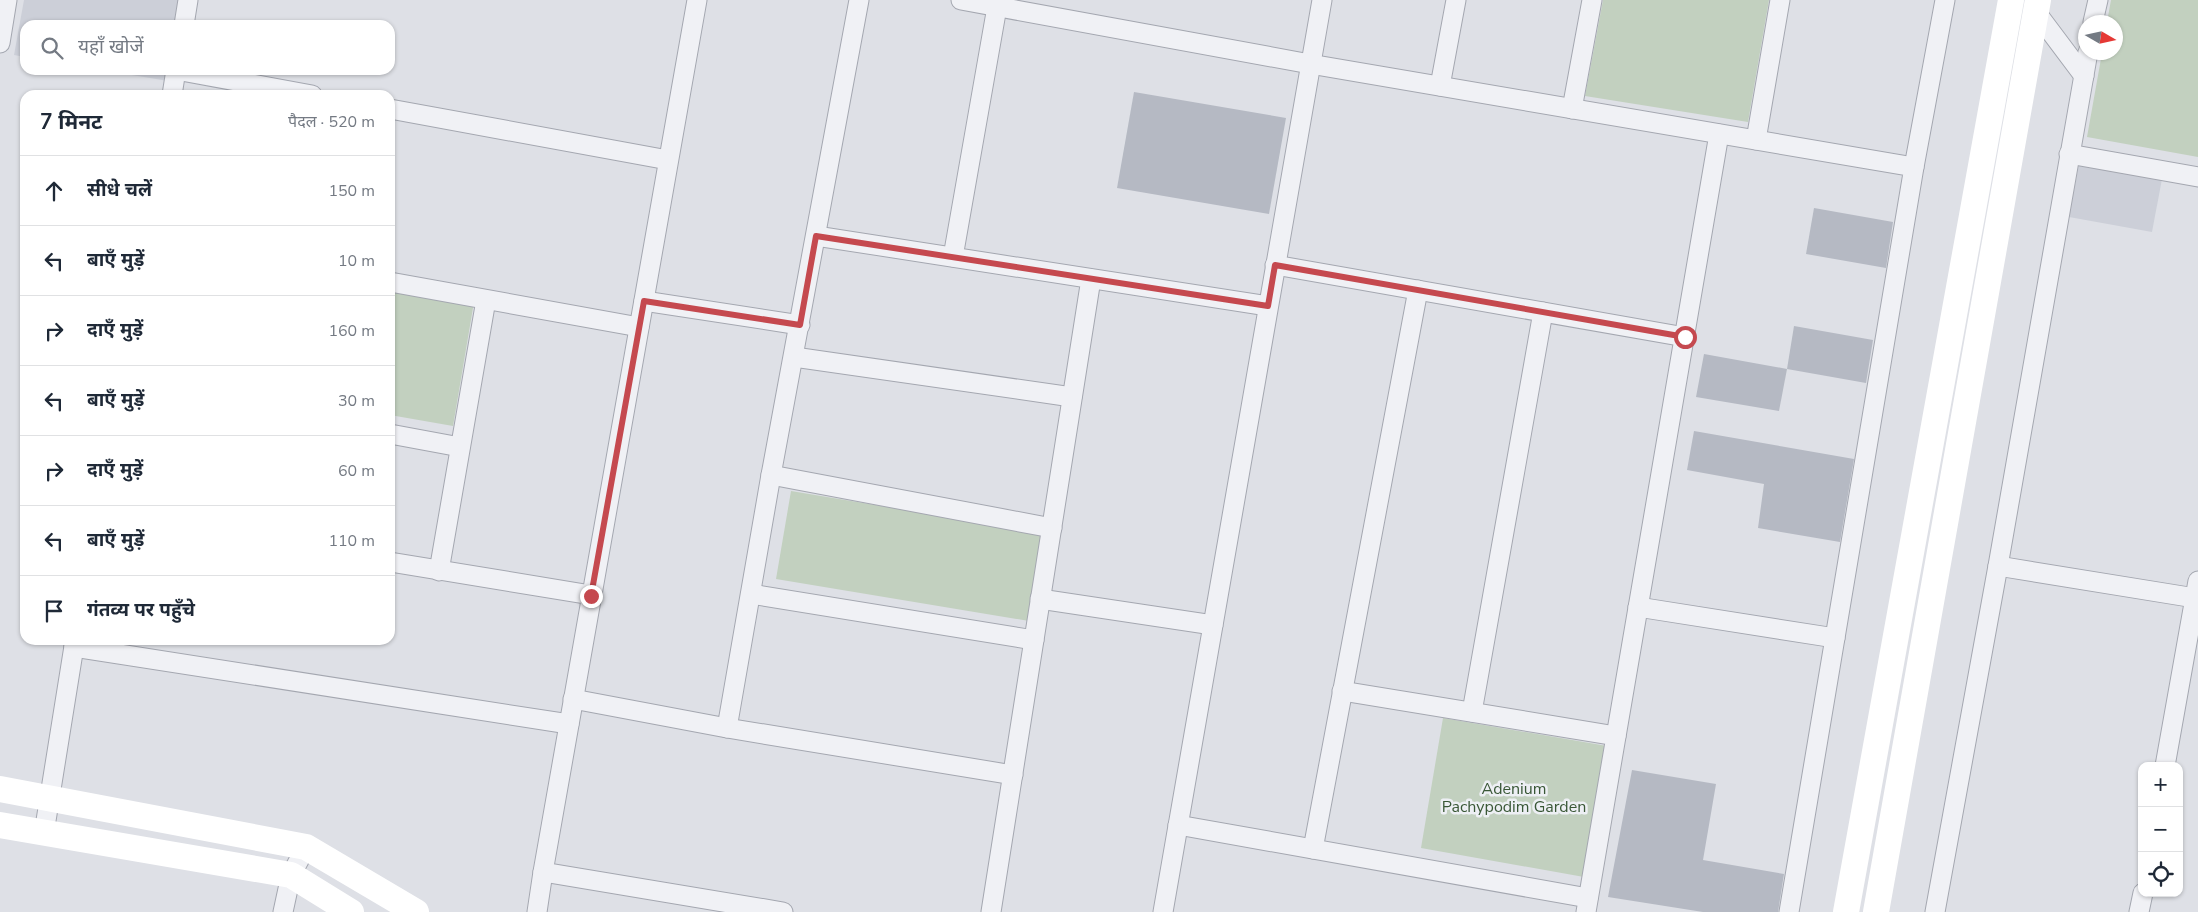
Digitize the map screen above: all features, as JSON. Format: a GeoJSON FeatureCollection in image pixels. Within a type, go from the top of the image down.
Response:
{"type":"FeatureCollection","features":[{"type":"Feature","properties":{"kind":"street"},"geometry":{"type":"LineString","coordinates":[[0,43],[8,0]]}},
{"type":"Feature","properties":{"kind":"street"},"geometry":{"type":"LineString","coordinates":[[185,20],[188,0]]}},
{"type":"Feature","properties":{"kind":"street"},"geometry":{"type":"LineString","coordinates":[[537,912],[542,872],[697,0]]}},
{"type":"Feature","properties":{"kind":"street"},"geometry":{"type":"LineString","coordinates":[[726,728],[751,594],[770,475],[800,325],[859,0]]}},
{"type":"Feature","properties":{"kind":"street"},"geometry":{"type":"LineString","coordinates":[[961,0],[1310,64],[1914,167]]}},
{"type":"Feature","properties":{"kind":"street"},"geometry":{"type":"LineString","coordinates":[[1163,912],[1322,0]]}},
{"type":"Feature","properties":{"kind":"street"},"geometry":{"type":"LineString","coordinates":[[1440,86],[1456,0]]}},
{"type":"Feature","properties":{"kind":"street"},"geometry":{"type":"LineString","coordinates":[[1572,109],[1592,0]]}},
{"type":"Feature","properties":{"kind":"street"},"geometry":{"type":"LineString","coordinates":[[1756,140],[1780,0]]}},
{"type":"Feature","properties":{"kind":"street"},"geometry":{"type":"LineString","coordinates":[[1789,912],[1914,167],[1945,0]]}},
{"type":"Feature","properties":{"kind":"street"},"geometry":{"type":"LineString","coordinates":[[1846,912],[2011,0]]}},
{"type":"Feature","properties":{"kind":"street"},"geometry":{"type":"LineString","coordinates":[[2095,15],[2098,0]]}},
{"type":"Feature","properties":{"kind":"street"},"geometry":{"type":"LineString","coordinates":[[2037,6],[2084,76]]}},
{"type":"Feature","properties":{"kind":"street"},"geometry":{"type":"LineString","coordinates":[[1876,912],[2037,6]]}},
{"type":"Feature","properties":{"kind":"street"},"geometry":{"type":"LineString","coordinates":[[953,257],[997,7]]}},
{"type":"Feature","properties":{"kind":"street"},"geometry":{"type":"LineString","coordinates":[[1935,912],[2087,60]]}},
{"type":"Feature","properties":{"kind":"street"},"geometry":{"type":"LineString","coordinates":[[173,90],[175,75]]}},
{"type":"Feature","properties":{"kind":"street"},"geometry":{"type":"LineString","coordinates":[[203,75],[285,90]]}},
{"type":"Feature","properties":{"kind":"street"},"geometry":{"type":"LineString","coordinates":[[395,110],[668,160]]}},
{"type":"Feature","properties":{"kind":"street"},"geometry":{"type":"LineString","coordinates":[[1178,825],[1312,849],[1587,905],[1719,134]]}},
{"type":"Feature","properties":{"kind":"street"},"geometry":{"type":"LineString","coordinates":[[2069,154],[2198,177]]}},
{"type":"Feature","properties":{"kind":"street"},"geometry":{"type":"LineString","coordinates":[[816,236],[1268,306]]}},
{"type":"Feature","properties":{"kind":"street"},"geometry":{"type":"LineString","coordinates":[[1275,265],[1685,337]]}},
{"type":"Feature","properties":{"kind":"street"},"geometry":{"type":"LineString","coordinates":[[991,912],[1091,279]]}},
{"type":"Feature","properties":{"kind":"street"},"geometry":{"type":"LineString","coordinates":[[395,283],[639,327]]}},
{"type":"Feature","properties":{"kind":"street"},"geometry":{"type":"LineString","coordinates":[[1312,849],[1418,290]]}},
{"type":"Feature","properties":{"kind":"street"},"geometry":{"type":"LineString","coordinates":[[439,570],[486,300]]}},
{"type":"Feature","properties":{"kind":"street"},"geometry":{"type":"LineString","coordinates":[[644,301],[800,325]]}},
{"type":"Feature","properties":{"kind":"street"},"geometry":{"type":"LineString","coordinates":[[1472,712],[1543,312]]}},
{"type":"Feature","properties":{"kind":"street"},"geometry":{"type":"LineString","coordinates":[[794,357],[1072,397]]}},
{"type":"Feature","properties":{"kind":"street"},"geometry":{"type":"LineString","coordinates":[[395,435],[460,447]]}},
{"type":"Feature","properties":{"kind":"street"},"geometry":{"type":"LineString","coordinates":[[770,475],[1052,528]]}},
{"type":"Feature","properties":{"kind":"street"},"geometry":{"type":"LineString","coordinates":[[395,563],[591,596]]}},
{"type":"Feature","properties":{"kind":"street"},"geometry":{"type":"LineString","coordinates":[[1998,566],[2196,589],[2189,679],[2166,762]]}},
{"type":"Feature","properties":{"kind":"street"},"geometry":{"type":"LineString","coordinates":[[751,594],[1034,640]]}},
{"type":"Feature","properties":{"kind":"street"},"geometry":{"type":"LineString","coordinates":[[1040,599],[1213,625]]}},
{"type":"Feature","properties":{"kind":"street"},"geometry":{"type":"LineString","coordinates":[[1638,607],[1835,638]]}},
{"type":"Feature","properties":{"kind":"street"},"geometry":{"type":"LineString","coordinates":[[44,833],[75,645]]}},
{"type":"Feature","properties":{"kind":"street"},"geometry":{"type":"LineString","coordinates":[[81,645],[569,724]]}},
{"type":"Feature","properties":{"kind":"street"},"geometry":{"type":"LineString","coordinates":[[1342,691],[1616,736]]}},
{"type":"Feature","properties":{"kind":"street"},"geometry":{"type":"LineString","coordinates":[[573,699],[726,728],[1013,775]]}},
{"type":"Feature","properties":{"kind":"street"},"geometry":{"type":"LineString","coordinates":[[0,789],[306,847],[416,912]]}},
{"type":"Feature","properties":{"kind":"street"},"geometry":{"type":"LineString","coordinates":[[0,825],[291,876],[351,912]]}},
{"type":"Feature","properties":{"kind":"street"},"geometry":{"type":"LineString","coordinates":[[283,912],[291,876],[306,847]]}},
{"type":"Feature","properties":{"kind":"street"},"geometry":{"type":"LineString","coordinates":[[542,872],[782,912]]}},
{"type":"Feature","properties":{"kind":"street"},"geometry":{"type":"LineString","coordinates":[[2139,912],[2141,897]]}},
{"type":"Feature","properties":{"kind":"shaded area"},"geometry":{"type":"Polygon","coordinates":[[[24,0],[182,0],[179,20],[20,20],[24,0]]]}},
{"type":"Feature","properties":{"kind":"shaded area"},"geometry":{"type":"Polygon","coordinates":[[[20,22],[20,56],[14,55],[20,22]]]}},
{"type":"Feature","properties":{"kind":"shaded area"},"geometry":{"type":"Polygon","coordinates":[[[132,75],[169,75],[168,81],[132,75]]]}},
{"type":"Feature","properties":{"kind":"shaded area"},"geometry":{"type":"Polygon","coordinates":[[[2079,164],[2162,179],[2152,232],[2069,217],[2079,164]]]}},
{"type":"Feature","properties":{"kind":"green space"},"geometry":{"type":"Polygon","coordinates":[[[1603,0],[1769,0],[1748,122],[1585,96],[1603,0]]]}},
{"type":"Feature","properties":{"kind":"green space"},"geometry":{"type":"Polygon","coordinates":[[[2111,0],[2198,0],[2198,157],[2087,137],[2101,60],[2123,60],[2123,15],[2108,15],[2111,0]]]}},
{"type":"Feature","properties":{"kind":"green space"},"geometry":{"type":"Polygon","coordinates":[[[395,289],[474,302],[453,426],[395,416],[395,289]]]}},
{"type":"Feature","properties":{"kind":"green space"},"geometry":{"type":"Polygon","coordinates":[[[791,491],[1044,533],[1029,621],[776,579],[791,491]]]}},
{"type":"Feature","properties":{"kind":"green space","name":"Adenium Pachypodim Garden"},"geometry":{"type":"Polygon","coordinates":[[[1443,718],[1607,746],[1584,877],[1421,848],[1443,718]]]}},
{"type":"Feature","properties":{"kind":"building"},"geometry":{"type":"Polygon","coordinates":[[[1134,92],[1286,118],[1269,214],[1117,188],[1134,92]]]}},
{"type":"Feature","properties":{"kind":"building"},"geometry":{"type":"Polygon","coordinates":[[[1814,208],[1893,222],[1886,268],[1806,254],[1814,208]]]}},
{"type":"Feature","properties":{"kind":"building"},"geometry":{"type":"Polygon","coordinates":[[[1794,326],[1873,340],[1866,383],[1787,369],[1794,326]]]}},
{"type":"Feature","properties":{"kind":"building"},"geometry":{"type":"Polygon","coordinates":[[[1704,354],[1787,369],[1779,411],[1696,397],[1704,354]]]}},
{"type":"Feature","properties":{"kind":"building"},"geometry":{"type":"Polygon","coordinates":[[[1694,431],[1854,459],[1840,542],[1758,528],[1764,484],[1687,470],[1694,431]]]}},
{"type":"Feature","properties":{"kind":"building"},"geometry":{"type":"Polygon","coordinates":[[[1632,770],[1716,784],[1703,860],[1784,874],[1778,912],[1703,912],[1608,897],[1632,770]]]}},
{"type":"Feature","properties":{"kind":"route"},"geometry":{"type":"LineString","coordinates":[[591,596],[644,301],[800,325],[816,236],[1268,306],[1275,265],[1685,337]]}}]}
